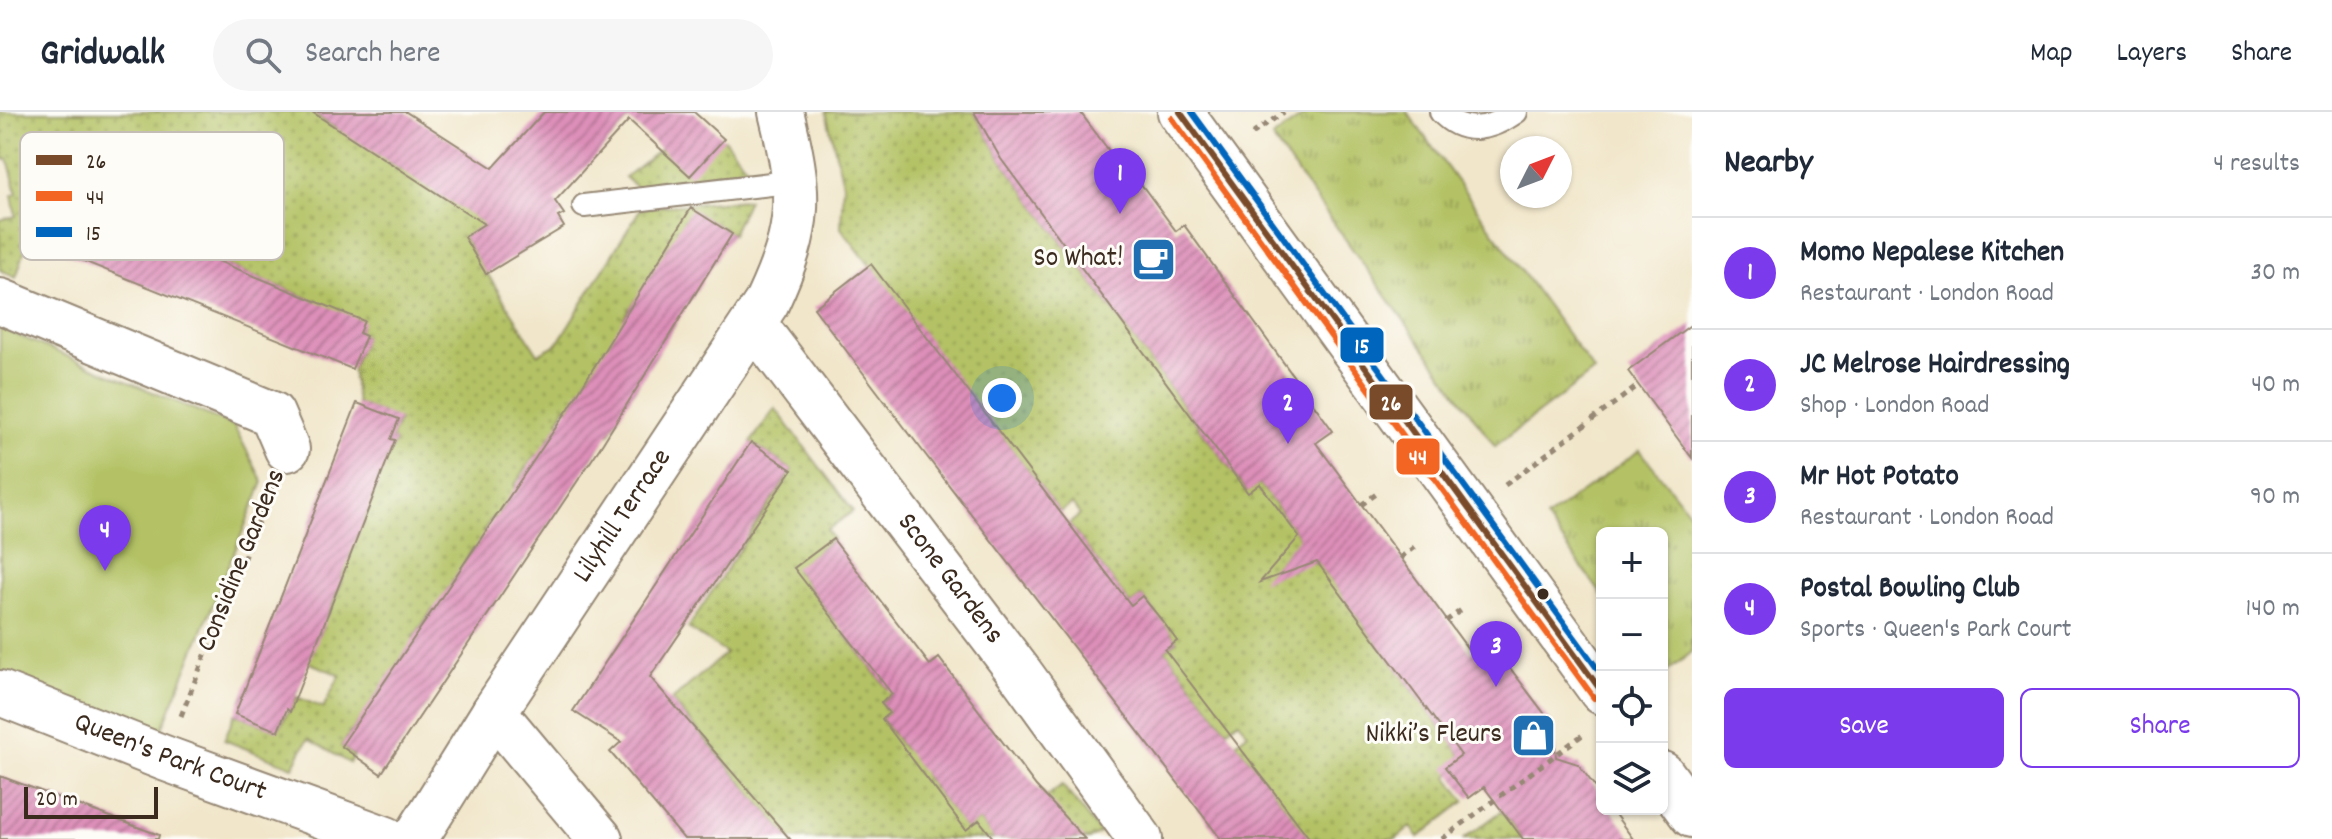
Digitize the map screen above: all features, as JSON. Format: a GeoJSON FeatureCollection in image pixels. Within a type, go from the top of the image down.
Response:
{"type":"FeatureCollection","features":[{"type":"Feature","properties":{"kind":"street","name":"Lilyhill Terrace"},"geometry":{"type":"LineString","coordinates":[[415,839],[494,712],[755,325],[792,238],[798,206],[796,181],[781,112]]}},
{"type":"Feature","properties":{"kind":"street"},"geometry":{"type":"LineString","coordinates":[[1180,112],[1469,512],[1596,711]]}},
{"type":"Feature","properties":{"kind":"street","name":"Considine Gardens"},"geometry":{"type":"LineString","coordinates":[[0,301],[272,414],[287,449]]}},
{"type":"Feature","properties":{"kind":"street","name":"Scone Gardens"},"geometry":{"type":"LineString","coordinates":[[755,325],[1020,673],[1140,839]]}},
{"type":"Feature","properties":{"kind":"street","name":"Queen's Park Court"},"geometry":{"type":"LineString","coordinates":[[0,693],[164,758],[386,839]]}},
{"type":"Feature","properties":{"kind":"street"},"geometry":{"type":"LineString","coordinates":[[494,712],[600,839]]}},
{"type":"Feature","properties":{"kind":"street"},"geometry":{"type":"LineString","coordinates":[[1668,782],[1692,815]]}},
{"type":"Feature","properties":{"kind":"lane"},"geometry":{"type":"LineString","coordinates":[[1441,112],[1457,125],[1470,128],[1495,126],[1516,112]]}},
{"type":"Feature","properties":{"kind":"lane"},"geometry":{"type":"LineString","coordinates":[[584,206],[796,181]]}},
{"type":"Feature","properties":{"kind":"path"},"geometry":{"type":"LineString","coordinates":[[1469,512],[1639,385]]}},
{"type":"Feature","properties":{"kind":"path","name":"Considine Gardens"},"geometry":{"type":"LineString","coordinates":[[164,758],[287,449]]}},
{"type":"Feature","properties":{"kind":"path"},"geometry":{"type":"LineString","coordinates":[[1361,505],[1379,492]]}},
{"type":"Feature","properties":{"kind":"path"},"geometry":{"type":"LineString","coordinates":[[1400,558],[1417,545]]}},
{"type":"Feature","properties":{"kind":"path"},"geometry":{"type":"LineString","coordinates":[[1446,621],[1464,608]]}},
{"type":"Feature","properties":{"kind":"path"},"geometry":{"type":"LineString","coordinates":[[1442,839],[1596,711]]}},
{"type":"Feature","properties":{"kind":"green space"},"geometry":{"type":"Polygon","coordinates":[[[0,112],[310,112],[337,129],[341,125],[402,171],[406,166],[500,215],[464,237],[538,354],[557,344],[641,208],[748,200],[732,234],[696,212],[624,317],[628,320],[585,382],[615,423],[609,434],[566,407],[558,420],[562,423],[540,457],[535,455],[514,486],[518,489],[497,520],[493,517],[483,531],[487,535],[477,550],[473,548],[436,611],[433,609],[413,638],[416,641],[341,746],[354,756],[349,763],[308,739],[293,767],[224,740],[235,714],[278,730],[297,697],[323,708],[340,675],[305,661],[343,578],[338,576],[369,509],[365,507],[395,441],[391,439],[399,420],[357,403],[352,369],[365,337],[308,298],[214,260],[284,260],[284,132],[20,132],[22,260],[16,277],[0,270],[0,220],[16,216],[12,195],[17,193],[8,159],[4,160],[0,112]]]}},
{"type":"Feature","properties":{"kind":"green space"},"geometry":{"type":"Polygon","coordinates":[[[826,112],[974,112],[1001,159],[1247,492],[1260,484],[1461,755],[1448,777],[1465,801],[1419,837],[1411,827],[1396,839],[1309,839],[1236,743],[1248,733],[1239,721],[1227,730],[1165,650],[1177,641],[1142,596],[1131,605],[1069,524],[1080,515],[1072,504],[1060,512],[841,228],[843,183],[826,112]]]}},
{"type":"Feature","properties":{"kind":"green space"},"geometry":{"type":"Polygon","coordinates":[[[1309,112],[1407,112],[1594,371],[1495,446],[1272,138],[1309,112]]]}},
{"type":"Feature","properties":{"kind":"green space"},"geometry":{"type":"Polygon","coordinates":[[[724,139],[756,179],[637,188],[625,177],[661,149],[724,139]]]}},
{"type":"Feature","properties":{"kind":"green space"},"geometry":{"type":"Polygon","coordinates":[[[0,328],[234,426],[263,482],[159,736],[0,674],[0,328]]]}},
{"type":"Feature","properties":{"kind":"green space"},"geometry":{"type":"Polygon","coordinates":[[[775,408],[853,511],[827,530],[833,539],[795,569],[834,620],[871,592],[846,635],[887,688],[928,666],[881,702],[889,713],[882,719],[904,749],[937,764],[924,775],[966,829],[979,820],[989,832],[1042,791],[1046,797],[1062,785],[1100,833],[1089,839],[790,839],[672,700],[726,653],[688,628],[792,470],[751,442],[775,408]]]}},
{"type":"Feature","properties":{"kind":"green space"},"geometry":{"type":"Polygon","coordinates":[[[1640,450],[1692,516],[1692,652],[1668,671],[1668,527],[1596,527],[1596,587],[1546,518],[1640,450]]]}},
{"type":"Feature","properties":{"kind":"green space"},"geometry":{"type":"Polygon","coordinates":[[[1502,811],[1523,839],[1464,839],[1502,811]]]}},
{"type":"Feature","properties":{"kind":"building"},"geometry":{"type":"Polygon","coordinates":[[[312,112],[406,112],[493,168],[544,112],[694,112],[724,139],[690,176],[629,120],[555,201],[564,214],[558,217],[564,227],[486,274],[464,237],[484,224],[312,112]]]}},
{"type":"Feature","properties":{"kind":"building"},"geometry":{"type":"Polygon","coordinates":[[[974,112],[1080,112],[1137,188],[1141,184],[1176,231],[1184,225],[1333,431],[1316,443],[1471,653],[1488,639],[1553,725],[1556,757],[1578,764],[1596,788],[1596,815],[1615,815],[1633,839],[1523,839],[1484,787],[1469,798],[1445,767],[1461,755],[1317,562],[1260,582],[1299,537],[1260,484],[1248,493],[1001,159],[974,112]]]}},
{"type":"Feature","properties":{"kind":"building"},"geometry":{"type":"Polygon","coordinates":[[[691,208],[732,234],[603,443],[381,774],[341,746],[569,408],[691,208]]]}},
{"type":"Feature","properties":{"kind":"building"},"geometry":{"type":"Polygon","coordinates":[[[81,260],[216,260],[364,321],[359,333],[366,336],[352,369],[81,260]]]}},
{"type":"Feature","properties":{"kind":"building"},"geometry":{"type":"Polygon","coordinates":[[[871,264],[1131,605],[1142,596],[1164,623],[1177,641],[1165,650],[1310,839],[1221,839],[905,428],[814,308],[871,264]]]}},
{"type":"Feature","properties":{"kind":"building"},"geometry":{"type":"Polygon","coordinates":[[[1692,324],[1692,458],[1628,371],[1692,324]]]}},
{"type":"Feature","properties":{"kind":"building"},"geometry":{"type":"Polygon","coordinates":[[[357,403],[399,419],[391,439],[395,440],[290,712],[287,709],[278,731],[235,714],[357,403]]]}},
{"type":"Feature","properties":{"kind":"building"},"geometry":{"type":"Polygon","coordinates":[[[751,442],[792,470],[650,677],[790,839],[684,839],[610,752],[621,742],[573,711],[751,442]]]}},
{"type":"Feature","properties":{"kind":"building"},"geometry":{"type":"Polygon","coordinates":[[[833,539],[930,665],[939,658],[1036,786],[1085,839],[994,839],[979,820],[966,830],[882,719],[889,713],[881,703],[892,694],[794,568],[833,539]]]}},
{"type":"Feature","properties":{"kind":"building"},"geometry":{"type":"Polygon","coordinates":[[[0,776],[159,835],[158,839],[0,839],[0,776]]]}},
{"type":"Feature","properties":{"kind":"transit line","name":"26"},"geometry":{"type":"LineString","coordinates":[[1180,112],[1596,684]]}},
{"type":"Feature","properties":{"kind":"transit line","name":"15"},"geometry":{"type":"LineString","coordinates":[[1192,112],[1599,671]]}},
{"type":"Feature","properties":{"kind":"transit line","name":"44"},"geometry":{"type":"LineString","coordinates":[[1172,118],[1594,698]]}},
{"type":"Feature","properties":{"kind":"place","name":"Momo Nepalese Kitchen"},"geometry":{"type":"Point","coordinates":[1120,214]}},
{"type":"Feature","properties":{"kind":"place","name":"So What!"},"geometry":{"type":"Point","coordinates":[1154,260]}},
{"type":"Feature","properties":{"kind":"place","name":"JC Melrose Hairdressing"},"geometry":{"type":"Point","coordinates":[1288,444]}},
{"type":"Feature","properties":{"kind":"place","name":"Postal Bowling Club"},"geometry":{"type":"Point","coordinates":[105,571]}},
{"type":"Feature","properties":{"kind":"place","name":"Mr Hot Potato"},"geometry":{"type":"Point","coordinates":[1496,687]}},
{"type":"Feature","properties":{"kind":"place","name":"Nikki’s Fleurs"},"geometry":{"type":"Point","coordinates":[1533,736]}}]}
